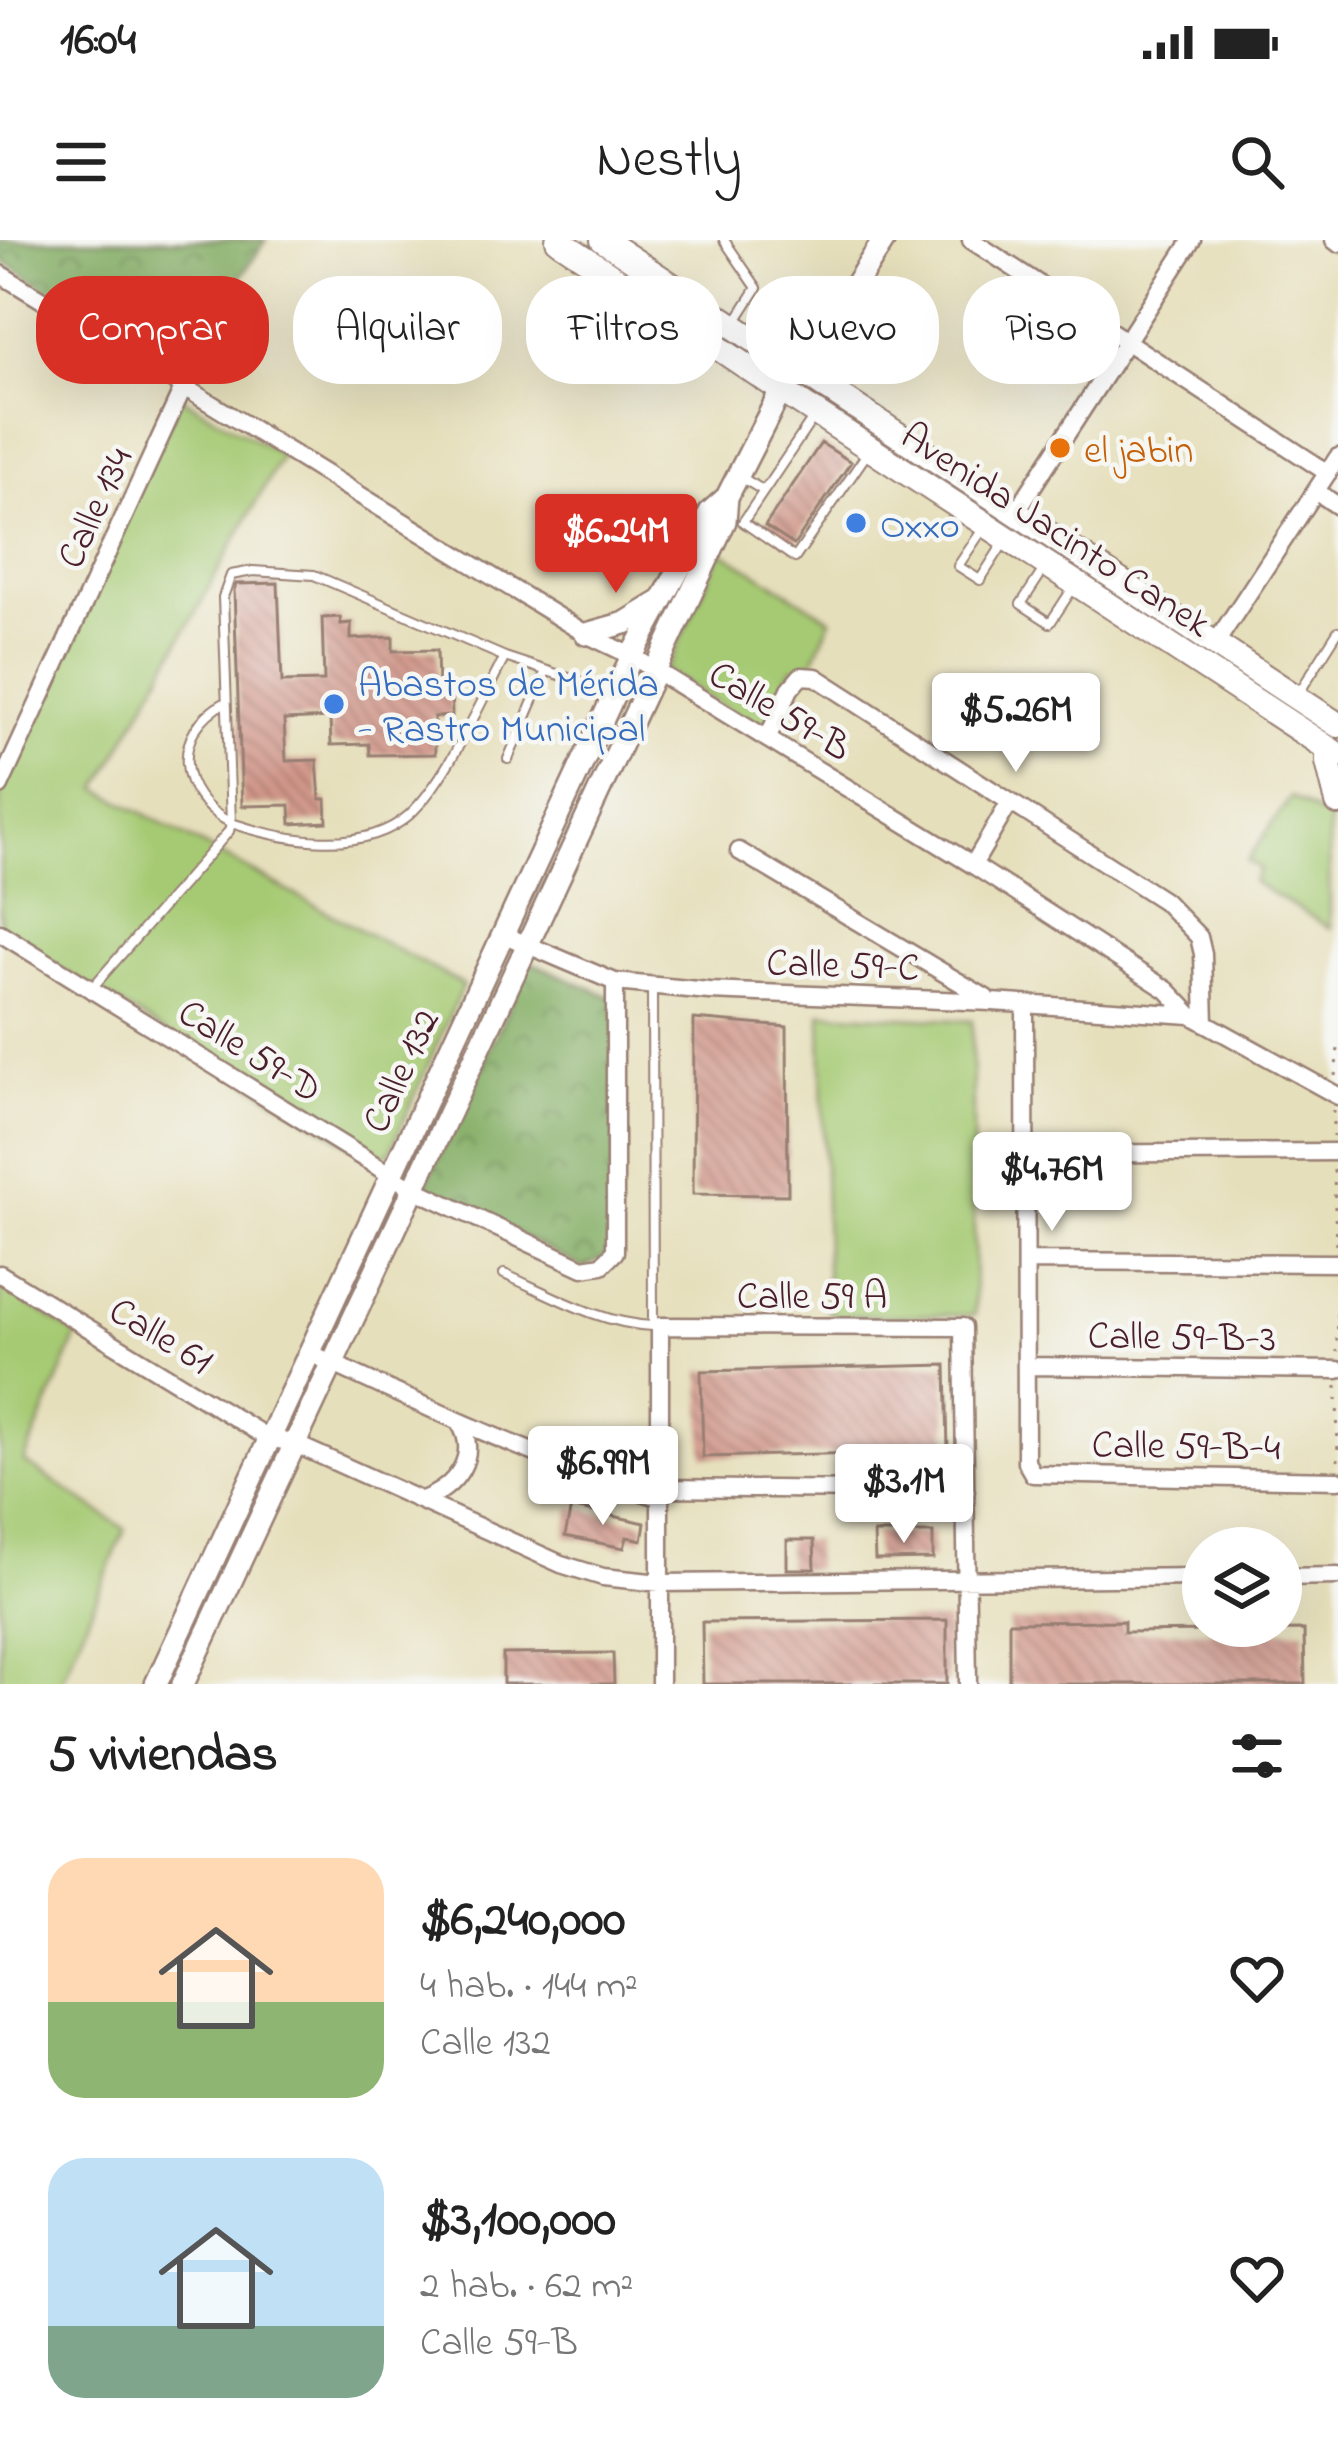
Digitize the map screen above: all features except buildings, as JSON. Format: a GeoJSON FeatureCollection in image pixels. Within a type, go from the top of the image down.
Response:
{"type":"FeatureCollection","features":[{"type":"Feature","properties":{"kind":"main road","name":"Avenida Jacinto Canek"},"geometry":{"type":"LineString","coordinates":[[558,240],[1076,584],[1335,742]]}},
{"type":"Feature","properties":{"kind":"main road","name":"Avenida Jacinto Canek"},"geometry":{"type":"LineString","coordinates":[[602,240],[746,333]]}},
{"type":"Feature","properties":{"kind":"main road","name":"Avenida Jacinto Canek"},"geometry":{"type":"LineString","coordinates":[[822,384],[1296,697],[1335,742]]}},
{"type":"Feature","properties":{"kind":"main road"},"geometry":{"type":"LineString","coordinates":[[1335,742],[1328,762],[1338,803]]}},
{"type":"Feature","properties":{"kind":"street","name":"Calle 132"},"geometry":{"type":"LineString","coordinates":[[861,276],[884,240]]}},
{"type":"Feature","properties":{"kind":"street"},"geometry":{"type":"LineString","coordinates":[[971,240],[1333,465],[1215,644]]}},
{"type":"Feature","properties":{"kind":"street"},"geometry":{"type":"LineString","coordinates":[[1016,512],[1192,240]]}},
{"type":"Feature","properties":{"kind":"street","name":"Calle 59-B"},"geometry":{"type":"LineString","coordinates":[[0,274],[973,865],[1167,990],[1198,1019],[1338,1096]]}},
{"type":"Feature","properties":{"kind":"street","name":"Calle 132"},"geometry":{"type":"LineString","coordinates":[[183,1684],[725,521],[727,497],[737,475],[788,384]]}},
{"type":"Feature","properties":{"kind":"street","name":"Calle 134"},"geometry":{"type":"LineString","coordinates":[[0,786],[184,386]]}},
{"type":"Feature","properties":{"kind":"street"},"geometry":{"type":"LineString","coordinates":[[1316,491],[1338,506]]}},
{"type":"Feature","properties":{"kind":"street","name":"Calle 132"},"geometry":{"type":"LineString","coordinates":[[156,1684],[632,656],[710,512],[727,497]]}},
{"type":"Feature","properties":{"kind":"street"},"geometry":{"type":"LineString","coordinates":[[586,634],[625,623],[662,601]]}},
{"type":"Feature","properties":{"kind":"street"},"geometry":{"type":"LineString","coordinates":[[767,739],[790,689],[802,676],[816,677],[1164,901],[1199,937],[1203,954],[1198,1019]]}},
{"type":"Feature","properties":{"kind":"street"},"geometry":{"type":"LineString","coordinates":[[973,865],[1010,802]]}},
{"type":"Feature","properties":{"kind":"street"},"geometry":{"type":"LineString","coordinates":[[739,851],[992,1002]]}},
{"type":"Feature","properties":{"kind":"street","name":"Calle 59-D"},"geometry":{"type":"LineString","coordinates":[[0,932],[412,1188],[583,1268],[602,1265],[615,1252],[615,982]]}},
{"type":"Feature","properties":{"kind":"street","name":"Calle 59-C"},"geometry":{"type":"LineString","coordinates":[[502,934],[615,982],[709,991],[1025,1004],[1198,1019]]}},
{"type":"Feature","properties":{"kind":"street"},"geometry":{"type":"LineString","coordinates":[[1025,1004],[1026,1366]]}},
{"type":"Feature","properties":{"kind":"street"},"geometry":{"type":"LineString","coordinates":[[1026,1154],[1338,1153]]}},
{"type":"Feature","properties":{"kind":"street"},"geometry":{"type":"LineString","coordinates":[[1026,1261],[1338,1263]]}},
{"type":"Feature","properties":{"kind":"street","name":"Calle 61"},"geometry":{"type":"LineString","coordinates":[[0,1274],[268,1438],[293,1443],[582,1571],[660,1583]]}},
{"type":"Feature","properties":{"kind":"street"},"geometry":{"type":"LineString","coordinates":[[657,1326],[661,1684]]}},
{"type":"Feature","properties":{"kind":"street","name":"Calle 59 A"},"geometry":{"type":"LineString","coordinates":[[657,1326],[963,1328],[966,1491]]}},
{"type":"Feature","properties":{"kind":"street"},"geometry":{"type":"LineString","coordinates":[[308,1352],[459,1422],[598,1478],[661,1493],[966,1491],[968,1684]]}},
{"type":"Feature","properties":{"kind":"street","name":"Calle 59-B-3"},"geometry":{"type":"LineString","coordinates":[[1026,1366],[1338,1370]]}},
{"type":"Feature","properties":{"kind":"street","name":"Calle 59-B-4"},"geometry":{"type":"LineString","coordinates":[[1026,1366],[1026,1462],[1033,1474],[1338,1480]]}},
{"type":"Feature","properties":{"kind":"street"},"geometry":{"type":"LineString","coordinates":[[422,1500],[439,1494],[463,1468],[466,1434],[459,1422]]}},
{"type":"Feature","properties":{"kind":"street"},"geometry":{"type":"LineString","coordinates":[[1302,1576],[1338,1576]]}},
{"type":"Feature","properties":{"kind":"street"},"geometry":{"type":"LineString","coordinates":[[660,1583],[1182,1577]]}},
{"type":"Feature","properties":{"kind":"lane"},"geometry":{"type":"LineString","coordinates":[[729,242],[758,288],[734,325]]}},
{"type":"Feature","properties":{"kind":"lane"},"geometry":{"type":"LineString","coordinates":[[816,413],[743,522],[795,558],[870,449]]}},
{"type":"Feature","properties":{"kind":"lane"},"geometry":{"type":"LineString","coordinates":[[737,475],[764,491]]}},
{"type":"Feature","properties":{"kind":"lane"},"geometry":{"type":"LineString","coordinates":[[996,531],[980,580],[958,566],[996,531]]}},
{"type":"Feature","properties":{"kind":"lane"},"geometry":{"type":"LineString","coordinates":[[1047,565],[1021,604],[1035,614],[1050,623],[1076,584]]}},
{"type":"Feature","properties":{"kind":"lane"},"geometry":{"type":"LineString","coordinates":[[91,989],[229,831],[224,598],[231,575],[254,571],[314,575],[505,657],[596,687],[617,688]]}},
{"type":"Feature","properties":{"kind":"lane"},"geometry":{"type":"LineString","coordinates":[[1296,697],[1338,631]]}},
{"type":"Feature","properties":{"kind":"lane"},"geometry":{"type":"LineString","coordinates":[[226,702],[197,724],[186,748],[188,776],[197,796],[231,823],[338,841],[389,828],[407,816],[443,771],[505,657]]}},
{"type":"Feature","properties":{"kind":"lane"},"geometry":{"type":"LineString","coordinates":[[508,758],[547,670]]}},
{"type":"Feature","properties":{"kind":"lane"},"geometry":{"type":"LineString","coordinates":[[504,1274],[601,1316],[657,1326],[652,985]]}},
{"type":"Feature","properties":{"kind":"green space"},"geometry":{"type":"Polygon","coordinates":[[[0,240],[266,240],[241,276],[36,276],[36,282],[0,259],[0,240]]]}},
{"type":"Feature","properties":{"kind":"green space"},"geometry":{"type":"Polygon","coordinates":[[[180,397],[282,455],[98,789],[463,985],[391,1150],[381,1159],[0,932],[0,786],[180,397]]]}},
{"type":"Feature","properties":{"kind":"green space"},"geometry":{"type":"Polygon","coordinates":[[[721,551],[831,619],[810,668],[792,668],[763,732],[666,671],[721,551]]]}},
{"type":"Feature","properties":{"kind":"green space"},"geometry":{"type":"Polygon","coordinates":[[[1291,797],[1329,819],[1330,928],[1253,882],[1260,869],[1247,861],[1291,797]]]}},
{"type":"Feature","properties":{"kind":"green space"},"geometry":{"type":"Polygon","coordinates":[[[530,962],[615,999],[615,1252],[583,1268],[425,1186],[530,962]]]}},
{"type":"Feature","properties":{"kind":"green space"},"geometry":{"type":"Polygon","coordinates":[[[821,1013],[972,1021],[975,1315],[835,1316],[827,1310],[821,1013]]]}},
{"type":"Feature","properties":{"kind":"green space"},"geometry":{"type":"Polygon","coordinates":[[[0,1286],[77,1335],[24,1462],[125,1529],[60,1684],[0,1684],[0,1286]]]}},
{"type":"Feature","properties":{"kind":"place","name":"el jabin"},"geometry":{"type":"Point","coordinates":[1060,448]}},
{"type":"Feature","properties":{"kind":"place","name":"Oxxo"},"geometry":{"type":"Point","coordinates":[856,523]}},
{"type":"Feature","properties":{"kind":"place","name":"Abastos de Mérida - Rastro Municipal"},"geometry":{"type":"Point","coordinates":[334,704]}}]}
